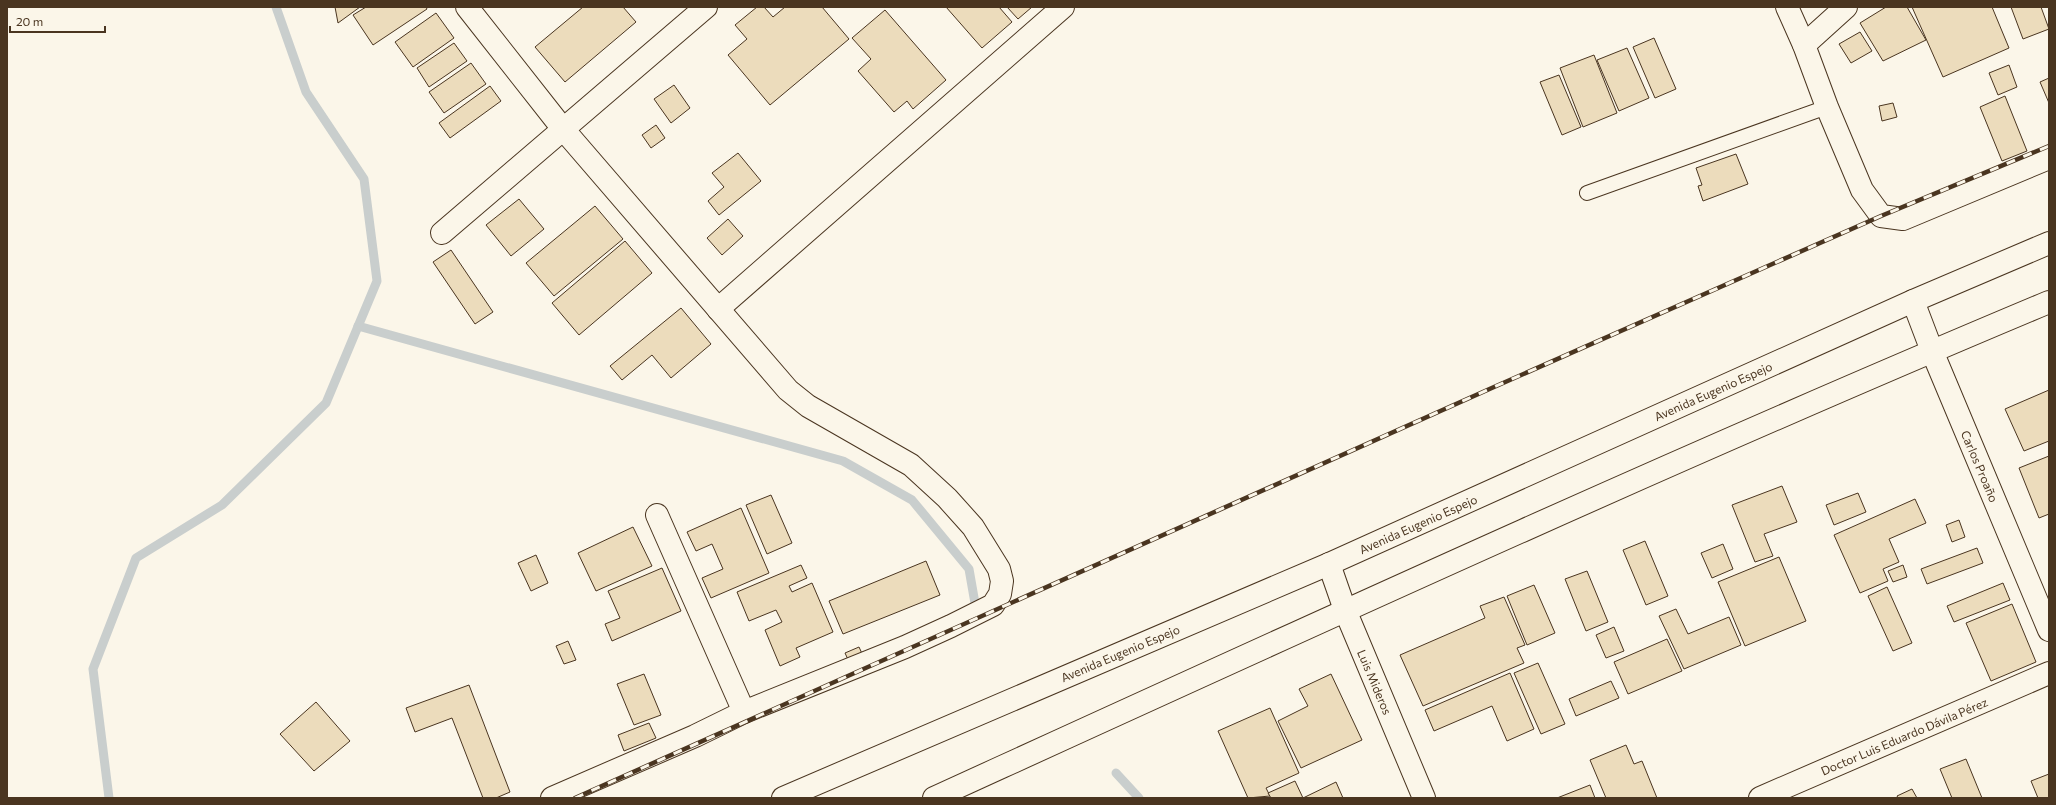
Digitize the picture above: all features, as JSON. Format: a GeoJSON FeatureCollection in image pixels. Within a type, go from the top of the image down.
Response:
{"type":"FeatureCollection","features":[{"type":"Feature","properties":{"kind":"street"},"geometry":{"type":"LineString","coordinates":[[467,7],[563,129],[788,390],[808,406],[911,465],[947,498],[973,527],[999,569],[1002,581],[1000,594],[993,605],[958,623],[905,647],[744,712],[695,736],[552,798]]}},
{"type":"Feature","properties":{"kind":"street"},"geometry":{"type":"LineString","coordinates":[[442,233],[706,7]]}},
{"type":"Feature","properties":{"kind":"street"},"geometry":{"type":"LineString","coordinates":[[718,309],[1063,7]]}},
{"type":"Feature","properties":{"kind":"street"},"geometry":{"type":"LineString","coordinates":[[1786,7],[1804,45],[1827,107],[1862,190],[1881,216],[1903,219],[2049,158]]}},
{"type":"Feature","properties":{"kind":"street"},"geometry":{"type":"LineString","coordinates":[[1804,45],[1846,7]]}},
{"type":"Feature","properties":{"kind":"street","name":"Avenida Eugenio Espejo"},"geometry":{"type":"LineString","coordinates":[[783,798],[1329,564],[1913,301],[2049,243]]}},
{"type":"Feature","properties":{"kind":"street","name":"Carlos Proaño"},"geometry":{"type":"LineString","coordinates":[[1913,301],[1932,351],[2049,630]]}},
{"type":"Feature","properties":{"kind":"street"},"geometry":{"type":"LineString","coordinates":[[934,798],[1345,610],[1932,351],[2049,302]]}},
{"type":"Feature","properties":{"kind":"street"},"geometry":{"type":"LineString","coordinates":[[657,515],[744,712]]}},
{"type":"Feature","properties":{"kind":"street","name":"Luis Mideros"},"geometry":{"type":"LineString","coordinates":[[1329,564],[1345,610],[1424,798]]}},
{"type":"Feature","properties":{"kind":"street","name":"Doctor Luis Eduardo Dávila Pérez"},"geometry":{"type":"LineString","coordinates":[[1760,798],[2049,673]]}},
{"type":"Feature","properties":{"kind":"lane"},"geometry":{"type":"LineString","coordinates":[[1587,193],[1827,107]]}},
{"type":"Feature","properties":{"kind":"building"},"geometry":{"type":"Polygon","coordinates":[[[335,7],[360,7],[338,23],[335,7]]]}},
{"type":"Feature","properties":{"kind":"building"},"geometry":{"type":"Polygon","coordinates":[[[366,7],[426,7],[427,9],[373,45],[353,15],[366,7]]]}},
{"type":"Feature","properties":{"kind":"building"},"geometry":{"type":"Polygon","coordinates":[[[583,7],[623,7],[636,22],[565,82],[535,47],[583,7]]]}},
{"type":"Feature","properties":{"kind":"building"},"geometry":{"type":"Polygon","coordinates":[[[757,7],[764,7],[773,17],[785,7],[822,7],[849,39],[770,105],[728,55],[747,39],[735,25],[757,7]]]}},
{"type":"Feature","properties":{"kind":"building"},"geometry":{"type":"Polygon","coordinates":[[[946,7],[999,7],[1012,22],[982,48],[946,7]]]}},
{"type":"Feature","properties":{"kind":"building"},"geometry":{"type":"Polygon","coordinates":[[[1007,7],[1032,7],[1018,19],[1007,7]]]}},
{"type":"Feature","properties":{"kind":"building"},"geometry":{"type":"Polygon","coordinates":[[[1886,7],[1907,7],[1926,40],[1883,61],[1860,23],[1886,7]]]}},
{"type":"Feature","properties":{"kind":"building"},"geometry":{"type":"Polygon","coordinates":[[[1912,7],[1992,7],[2009,48],[1943,77],[1912,7]]]}},
{"type":"Feature","properties":{"kind":"building"},"geometry":{"type":"Polygon","coordinates":[[[2011,7],[2041,7],[2049,29],[2023,39],[2011,7]]]}},
{"type":"Feature","properties":{"kind":"building"},"geometry":{"type":"Polygon","coordinates":[[[885,10],[946,80],[913,109],[907,101],[894,112],[858,71],[871,59],[852,38],[885,10]]]}},
{"type":"Feature","properties":{"kind":"building"},"geometry":{"type":"Polygon","coordinates":[[[436,13],[454,38],[413,67],[395,42],[436,13]]]}},
{"type":"Feature","properties":{"kind":"building"},"geometry":{"type":"Polygon","coordinates":[[[1860,32],[1872,51],[1851,63],[1839,44],[1860,32]]]}},
{"type":"Feature","properties":{"kind":"building"},"geometry":{"type":"Polygon","coordinates":[[[1654,38],[1676,89],[1655,98],[1633,47],[1654,38]]]}},
{"type":"Feature","properties":{"kind":"building"},"geometry":{"type":"Polygon","coordinates":[[[454,43],[467,61],[429,87],[417,68],[454,43]]]}},
{"type":"Feature","properties":{"kind":"building"},"geometry":{"type":"Polygon","coordinates":[[[1627,48],[1649,98],[1619,111],[1597,60],[1627,48]]]}},
{"type":"Feature","properties":{"kind":"building"},"geometry":{"type":"Polygon","coordinates":[[[1594,55],[1617,113],[1583,127],[1560,68],[1594,55]]]}},
{"type":"Feature","properties":{"kind":"building"},"geometry":{"type":"Polygon","coordinates":[[[471,63],[486,84],[444,113],[429,92],[471,63]]]}},
{"type":"Feature","properties":{"kind":"building"},"geometry":{"type":"Polygon","coordinates":[[[2009,65],[2017,87],[1998,95],[1989,73],[2009,65]]]}},
{"type":"Feature","properties":{"kind":"building"},"geometry":{"type":"Polygon","coordinates":[[[1559,75],[1581,127],[1562,135],[1540,82],[1559,75]]]}},
{"type":"Feature","properties":{"kind":"building"},"geometry":{"type":"Polygon","coordinates":[[[2049,78],[2049,103],[2040,82],[2049,78]]]}},
{"type":"Feature","properties":{"kind":"building"},"geometry":{"type":"Polygon","coordinates":[[[674,85],[690,108],[671,123],[654,99],[674,85]]]}},
{"type":"Feature","properties":{"kind":"building"},"geometry":{"type":"Polygon","coordinates":[[[490,86],[501,101],[450,138],[439,123],[490,86]]]}},
{"type":"Feature","properties":{"kind":"building"},"geometry":{"type":"Polygon","coordinates":[[[2005,96],[2027,151],[2002,161],[1980,107],[2005,96]]]}},
{"type":"Feature","properties":{"kind":"building"},"geometry":{"type":"Polygon","coordinates":[[[1893,103],[1897,117],[1882,121],[1879,106],[1893,103]]]}},
{"type":"Feature","properties":{"kind":"building"},"geometry":{"type":"Polygon","coordinates":[[[656,125],[665,138],[651,148],[642,135],[656,125]]]}},
{"type":"Feature","properties":{"kind":"building"},"geometry":{"type":"Polygon","coordinates":[[[738,153],[761,181],[719,215],[708,201],[724,187],[712,173],[738,153]]]}},
{"type":"Feature","properties":{"kind":"building"},"geometry":{"type":"Polygon","coordinates":[[[1736,154],[1748,184],[1703,201],[1698,186],[1702,185],[1696,168],[1736,154]]]}},
{"type":"Feature","properties":{"kind":"building"},"geometry":{"type":"Polygon","coordinates":[[[519,199],[544,229],[511,256],[486,225],[519,199]]]}},
{"type":"Feature","properties":{"kind":"building"},"geometry":{"type":"Polygon","coordinates":[[[595,206],[623,239],[554,296],[526,263],[595,206]]]}},
{"type":"Feature","properties":{"kind":"building"},"geometry":{"type":"Polygon","coordinates":[[[728,219],[743,236],[722,255],[707,238],[728,219]]]}},
{"type":"Feature","properties":{"kind":"building"},"geometry":{"type":"Polygon","coordinates":[[[625,241],[652,273],[579,335],[552,303],[625,241]]]}},
{"type":"Feature","properties":{"kind":"building"},"geometry":{"type":"Polygon","coordinates":[[[451,250],[493,312],[475,324],[433,262],[451,250]]]}},
{"type":"Feature","properties":{"kind":"building"},"geometry":{"type":"Polygon","coordinates":[[[681,308],[711,344],[671,378],[652,355],[622,380],[610,366],[681,308]]]}},
{"type":"Feature","properties":{"kind":"building"},"geometry":{"type":"Polygon","coordinates":[[[2049,390],[2049,441],[2024,451],[2005,409],[2049,390]]]}},
{"type":"Feature","properties":{"kind":"building"},"geometry":{"type":"Polygon","coordinates":[[[2049,456],[2049,514],[2039,518],[2019,468],[2049,456]]]}},
{"type":"Feature","properties":{"kind":"building"},"geometry":{"type":"Polygon","coordinates":[[[1782,486],[1797,522],[1764,534],[1773,556],[1755,562],[1732,505],[1782,486]]]}},
{"type":"Feature","properties":{"kind":"building"},"geometry":{"type":"Polygon","coordinates":[[[1858,493],[1866,512],[1834,525],[1826,505],[1858,493]]]}},
{"type":"Feature","properties":{"kind":"building"},"geometry":{"type":"Polygon","coordinates":[[[771,495],[792,543],[767,554],[746,505],[771,495]]]}},
{"type":"Feature","properties":{"kind":"building"},"geometry":{"type":"Polygon","coordinates":[[[1915,499],[1926,523],[1889,539],[1899,562],[1883,569],[1888,581],[1860,593],[1834,535],[1915,499]]]}},
{"type":"Feature","properties":{"kind":"building"},"geometry":{"type":"Polygon","coordinates":[[[741,508],[769,573],[711,598],[702,578],[723,569],[712,544],[696,551],[687,532],[741,508]]]}},
{"type":"Feature","properties":{"kind":"building"},"geometry":{"type":"Polygon","coordinates":[[[1959,520],[1965,537],[1952,542],[1946,525],[1959,520]]]}},
{"type":"Feature","properties":{"kind":"building"},"geometry":{"type":"Polygon","coordinates":[[[633,527],[652,566],[596,591],[578,553],[633,527]]]}},
{"type":"Feature","properties":{"kind":"building"},"geometry":{"type":"Polygon","coordinates":[[[1645,541],[1668,596],[1646,605],[1623,550],[1645,541]]]}},
{"type":"Feature","properties":{"kind":"building"},"geometry":{"type":"Polygon","coordinates":[[[1723,544],[1733,569],[1712,578],[1701,553],[1723,544]]]}},
{"type":"Feature","properties":{"kind":"building"},"geometry":{"type":"Polygon","coordinates":[[[1977,548],[1983,563],[1927,584],[1921,569],[1977,548]]]}},
{"type":"Feature","properties":{"kind":"building"},"geometry":{"type":"Polygon","coordinates":[[[536,555],[548,583],[531,591],[518,563],[536,555]]]}},
{"type":"Feature","properties":{"kind":"building"},"geometry":{"type":"Polygon","coordinates":[[[1779,557],[1806,621],[1745,646],[1718,582],[1779,557]]]}},
{"type":"Feature","properties":{"kind":"building"},"geometry":{"type":"Polygon","coordinates":[[[926,561],[940,595],[843,634],[829,601],[926,561]]]}},
{"type":"Feature","properties":{"kind":"building"},"geometry":{"type":"Polygon","coordinates":[[[801,565],[807,578],[789,586],[792,592],[812,583],[833,632],[796,648],[800,657],[780,666],[765,630],[782,622],[776,610],[749,621],[737,592],[801,565]]]}},
{"type":"Feature","properties":{"kind":"building"},"geometry":{"type":"Polygon","coordinates":[[[1903,565],[1907,577],[1893,582],[1888,571],[1903,565]]]}},
{"type":"Feature","properties":{"kind":"building"},"geometry":{"type":"Polygon","coordinates":[[[662,568],[681,611],[612,641],[605,624],[620,618],[608,591],[662,568]]]}},
{"type":"Feature","properties":{"kind":"building"},"geometry":{"type":"Polygon","coordinates":[[[1587,571],[1608,622],[1586,631],[1565,579],[1587,571]]]}},
{"type":"Feature","properties":{"kind":"building"},"geometry":{"type":"Polygon","coordinates":[[[2003,583],[2010,600],[1954,622],[1947,606],[2003,583]]]}},
{"type":"Feature","properties":{"kind":"building"},"geometry":{"type":"Polygon","coordinates":[[[1534,585],[1555,633],[1527,645],[1507,596],[1534,585]]]}},
{"type":"Feature","properties":{"kind":"building"},"geometry":{"type":"Polygon","coordinates":[[[1887,587],[1912,643],[1893,651],[1868,596],[1887,587]]]}},
{"type":"Feature","properties":{"kind":"building"},"geometry":{"type":"Polygon","coordinates":[[[1504,597],[1525,645],[1517,648],[1524,663],[1423,706],[1400,655],[1485,618],[1480,606],[1504,597]]]}},
{"type":"Feature","properties":{"kind":"building"},"geometry":{"type":"Polygon","coordinates":[[[2012,604],[2036,662],[1991,681],[1966,623],[2012,604]]]}},
{"type":"Feature","properties":{"kind":"building"},"geometry":{"type":"Polygon","coordinates":[[[1676,609],[1688,634],[1729,617],[1741,645],[1684,669],[1659,616],[1676,609]]]}},
{"type":"Feature","properties":{"kind":"building"},"geometry":{"type":"Polygon","coordinates":[[[1614,627],[1624,651],[1606,658],[1596,635],[1614,627]]]}},
{"type":"Feature","properties":{"kind":"building"},"geometry":{"type":"Polygon","coordinates":[[[1667,639],[1682,671],[1628,694],[1614,662],[1667,639]]]}},
{"type":"Feature","properties":{"kind":"building"},"geometry":{"type":"Polygon","coordinates":[[[568,641],[576,660],[564,664],[556,646],[568,641]]]}},
{"type":"Feature","properties":{"kind":"building"},"geometry":{"type":"Polygon","coordinates":[[[859,647],[865,660],[851,666],[845,653],[859,647]]]}},
{"type":"Feature","properties":{"kind":"building"},"geometry":{"type":"Polygon","coordinates":[[[1538,663],[1565,724],[1541,734],[1514,673],[1538,663]]]}},
{"type":"Feature","properties":{"kind":"building"},"geometry":{"type":"Polygon","coordinates":[[[1510,673],[1534,729],[1507,741],[1492,706],[1434,731],[1425,710],[1510,673]]]}},
{"type":"Feature","properties":{"kind":"building"},"geometry":{"type":"Polygon","coordinates":[[[644,674],[661,715],[634,725],[617,684],[644,674]]]}},
{"type":"Feature","properties":{"kind":"building"},"geometry":{"type":"Polygon","coordinates":[[[1331,674],[1362,740],[1301,768],[1278,721],[1308,706],[1299,689],[1331,674]]]}},
{"type":"Feature","properties":{"kind":"building"},"geometry":{"type":"Polygon","coordinates":[[[1611,681],[1619,698],[1576,716],[1569,699],[1611,681]]]}},
{"type":"Feature","properties":{"kind":"building"},"geometry":{"type":"Polygon","coordinates":[[[469,685],[510,792],[496,798],[483,798],[452,718],[415,732],[406,708],[469,685]]]}},
{"type":"Feature","properties":{"kind":"building"},"geometry":{"type":"Polygon","coordinates":[[[316,702],[350,741],[314,771],[280,734],[316,702]]]}},
{"type":"Feature","properties":{"kind":"building"},"geometry":{"type":"Polygon","coordinates":[[[1270,708],[1299,773],[1266,788],[1270,796],[1248,798],[1218,731],[1270,708]]]}},
{"type":"Feature","properties":{"kind":"building"},"geometry":{"type":"Polygon","coordinates":[[[649,723],[656,738],[624,751],[618,735],[649,723]]]}},
{"type":"Feature","properties":{"kind":"building"},"geometry":{"type":"Polygon","coordinates":[[[1626,745],[1634,764],[1642,761],[1657,798],[1606,798],[1590,760],[1626,745]]]}},
{"type":"Feature","properties":{"kind":"building"},"geometry":{"type":"Polygon","coordinates":[[[1966,759],[1982,798],[1952,798],[1940,769],[1966,759]]]}},
{"type":"Feature","properties":{"kind":"building"},"geometry":{"type":"Polygon","coordinates":[[[2049,774],[2049,798],[2038,798],[2031,781],[2049,774]]]}},
{"type":"Feature","properties":{"kind":"building"},"geometry":{"type":"Polygon","coordinates":[[[1295,781],[1303,798],[1271,798],[1268,793],[1295,781]]]}},
{"type":"Feature","properties":{"kind":"building"},"geometry":{"type":"Polygon","coordinates":[[[1336,782],[1343,798],[1303,798],[1336,782]]]}},
{"type":"Feature","properties":{"kind":"building"},"geometry":{"type":"Polygon","coordinates":[[[1590,785],[1595,798],[1557,798],[1590,785]]]}},
{"type":"Feature","properties":{"kind":"building"},"geometry":{"type":"Polygon","coordinates":[[[1912,789],[1917,798],[1898,798],[1897,796],[1912,789]]]}},
{"type":"Feature","properties":{"kind":"waterway"},"geometry":{"type":"LineString","coordinates":[[109,798],[93,669],[136,558],[222,505],[326,403],[377,281],[364,179],[306,92],[276,7]]}},
{"type":"Feature","properties":{"kind":"waterway"},"geometry":{"type":"LineString","coordinates":[[358,326],[843,461],[912,500],[969,569],[976,609]]}},
{"type":"Feature","properties":{"kind":"waterway"},"geometry":{"type":"LineString","coordinates":[[1116,773],[1139,798]]}},
{"type":"Feature","properties":{"kind":"railway"},"geometry":{"type":"LineString","coordinates":[[575,798],[1494,387],[1881,216],[2049,146]]}}]}
